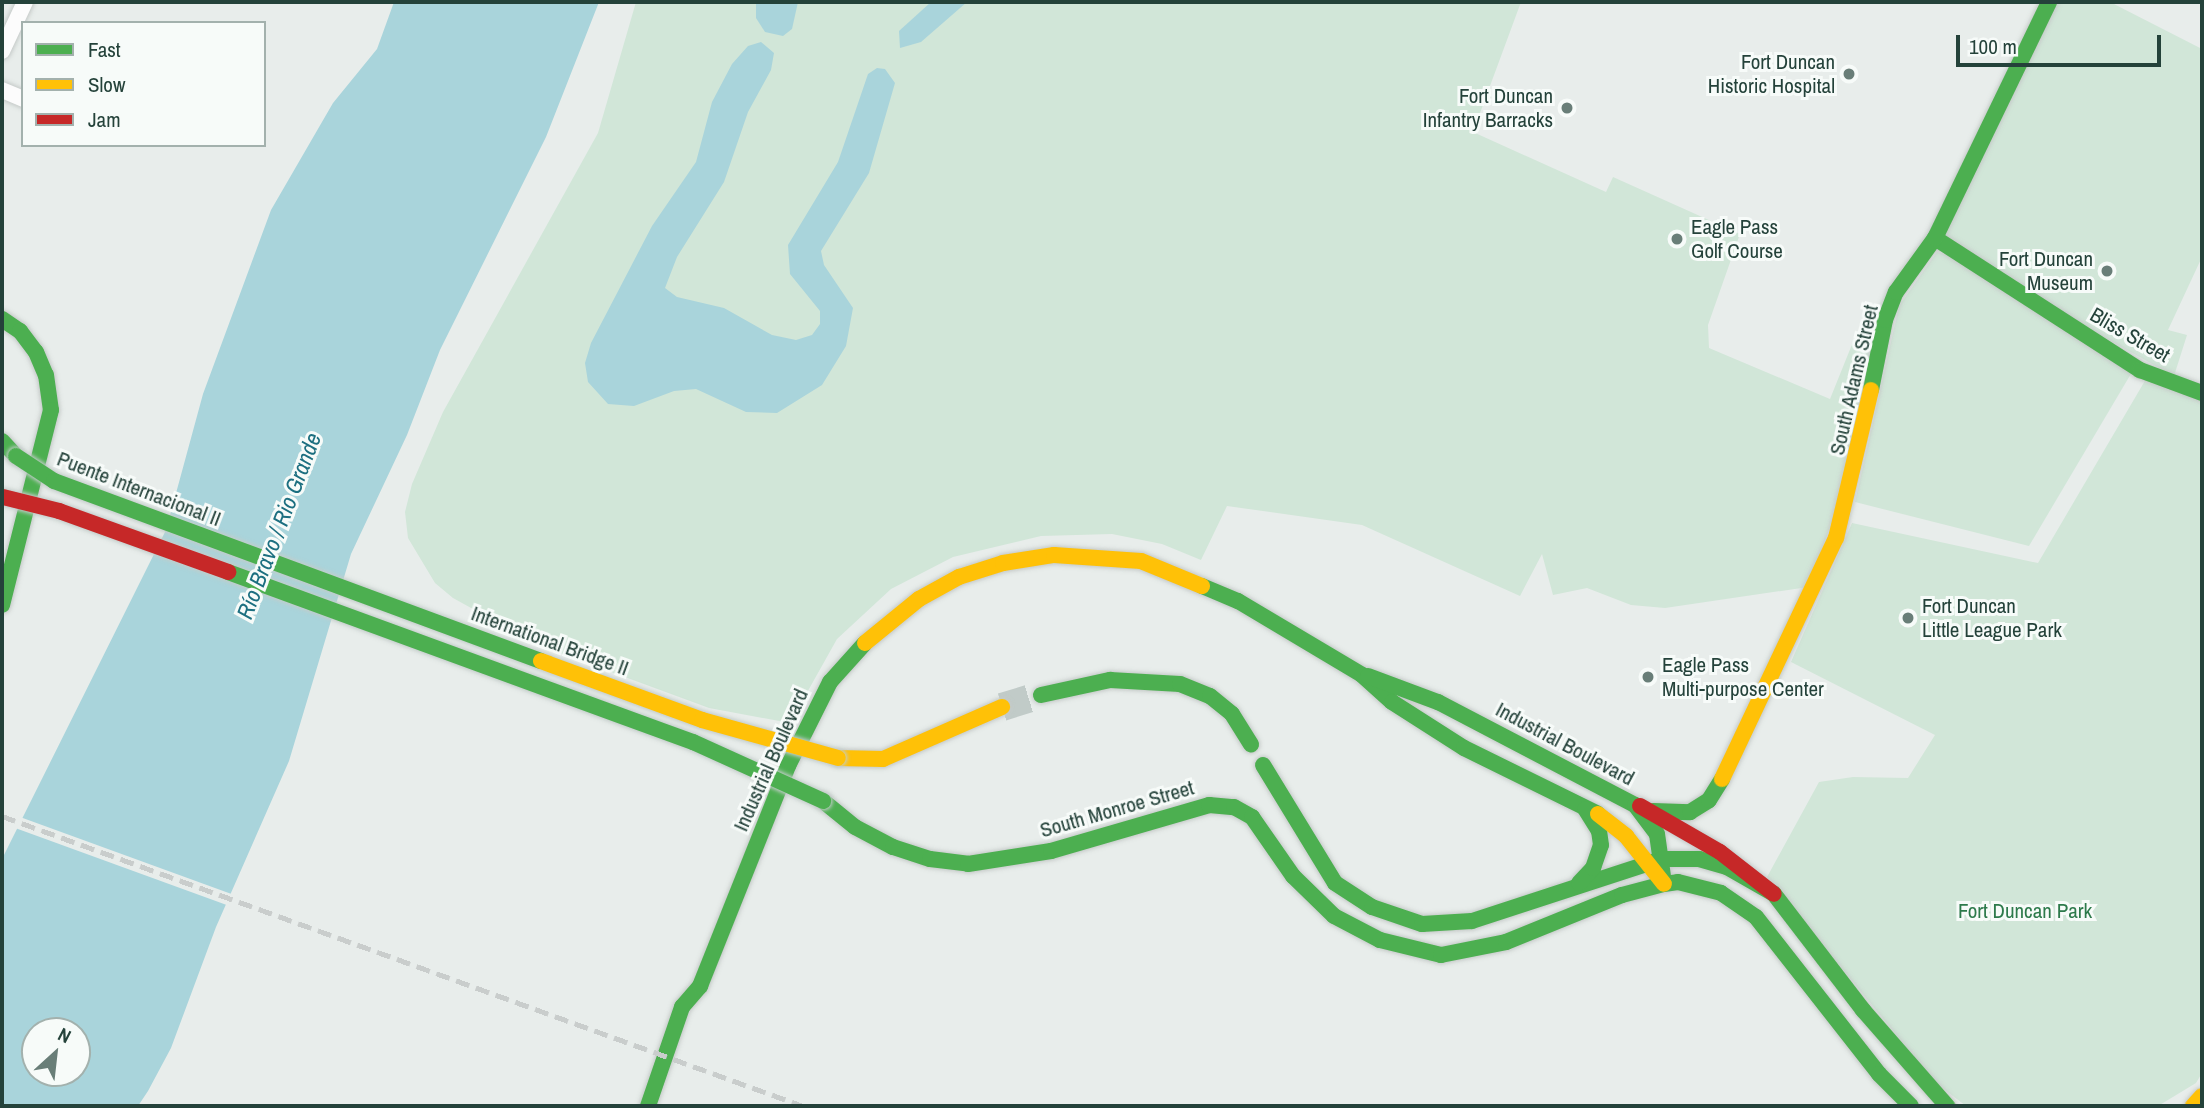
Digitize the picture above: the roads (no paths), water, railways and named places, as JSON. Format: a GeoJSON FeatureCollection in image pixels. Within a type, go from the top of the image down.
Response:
{"type":"FeatureCollection","features":[{"type":"Feature","properties":{"kind":"main road","name":"South Adams Street"},"geometry":{"type":"LineString","coordinates":[[1723,779],[1836,538],[1854,474],[1885,320],[1896,292],[1935,238],[2049,2]]}},
{"type":"Feature","properties":{"kind":"main road","name":"Bliss Street"},"geometry":{"type":"LineString","coordinates":[[1935,238],[2140,370],[2202,393]]}},
{"type":"Feature","properties":{"kind":"main road"},"geometry":{"type":"LineString","coordinates":[[2,319],[20,331],[36,352],[46,375],[50,424],[2,605]]}},
{"type":"Feature","properties":{"kind":"main road","name":"Puente Internacional II"},"geometry":{"type":"LineString","coordinates":[[2,441],[16,456],[54,481],[250,553]]}},
{"type":"Feature","properties":{"kind":"main road","name":"South Monroe Street"},"geometry":{"type":"LineString","coordinates":[[2,498],[59,510],[693,742],[823,800],[855,827],[893,847],[930,859],[968,863],[1051,851],[1209,805],[1234,807],[1252,817],[1293,876],[1334,916],[1412,951],[1469,952],[1622,895],[1664,884],[1678,882],[1721,892],[1756,917],[1878,1074],[1911,1106]]}},
{"type":"Feature","properties":{"kind":"main road","name":"International Bridge II"},"geometry":{"type":"LineString","coordinates":[[250,553],[702,720],[838,758],[883,759],[1002,707]]}},
{"type":"Feature","properties":{"kind":"main road","name":"Industrial Boulevard"},"geometry":{"type":"LineString","coordinates":[[648,1106],[682,1007],[700,986],[788,766],[831,682],[887,622],[958,577],[1003,563],[1054,555],[1141,561],[1238,601],[1362,675],[1392,702],[1464,748],[1580,804],[1626,836],[1664,884]]}},
{"type":"Feature","properties":{"kind":"main road","name":"Industrial Boulevard"},"geometry":{"type":"LineString","coordinates":[[1362,675],[1397,683],[1438,702],[1625,798],[1652,826],[1662,859],[1664,884]]}},
{"type":"Feature","properties":{"kind":"main road"},"geometry":{"type":"LineString","coordinates":[[1041,695],[1110,680],[1149,678],[1180,684],[1210,696],[1232,714],[1251,745]]}},
{"type":"Feature","properties":{"kind":"main road"},"geometry":{"type":"LineString","coordinates":[[1263,765],[1318,860],[1349,894],[1398,917],[1447,926],[1472,921],[1579,883],[1644,862],[1662,859],[1699,859],[1727,867],[1774,894]]}},
{"type":"Feature","properties":{"kind":"main road"},"geometry":{"type":"LineString","coordinates":[[1648,810],[1690,812],[1709,800],[1723,779]]}},
{"type":"Feature","properties":{"kind":"main road"},"geometry":{"type":"LineString","coordinates":[[1723,779],[1715,821],[1735,862]]}},
{"type":"Feature","properties":{"kind":"main road"},"geometry":{"type":"LineString","coordinates":[[1625,798],[1735,862],[1774,894],[1863,1010],[1947,1106]]}},
{"type":"Feature","properties":{"kind":"main road"},"geometry":{"type":"LineString","coordinates":[[1579,883],[1593,867],[1601,845],[1594,818],[1580,804]]}},
{"type":"Feature","properties":{"kind":"main road"},"geometry":{"type":"LineString","coordinates":[[1334,916],[1349,894]]}},
{"type":"Feature","properties":{"kind":"main road","name":"Industrial Boulevard"},"geometry":{"type":"LineString","coordinates":[[699,1017],[700,986]]}},
{"type":"Feature","properties":{"kind":"main road"},"geometry":{"type":"LineString","coordinates":[[664,1106],[689,1042]]}},
{"type":"Feature","properties":{"kind":"main road"},"geometry":{"type":"LineString","coordinates":[[2193,1106],[2202,1096]]}},
{"type":"Feature","properties":{"kind":"street"},"geometry":{"type":"LineString","coordinates":[[2,51],[25,2]]}},
{"type":"Feature","properties":{"kind":"street"},"geometry":{"type":"LineString","coordinates":[[2,90],[21,98]]}},
{"type":"Feature","properties":{"kind":"water","name":"Río Bravo / Rio Grande"},"geometry":{"type":"Polygon","coordinates":[[[394,2],[599,2],[546,137],[440,350],[407,435],[351,554],[289,761],[216,927],[171,1048],[148,1091],[138,1106],[2,1106],[2,859],[166,530],[203,394],[271,210],[333,103],[377,49],[394,2]]]}},
{"type":"Feature","properties":{"kind":"water"},"geometry":{"type":"Polygon","coordinates":[[[756,2],[798,2],[792,29],[783,36],[765,32],[756,18],[756,2]]]}},
{"type":"Feature","properties":{"kind":"water"},"geometry":{"type":"Polygon","coordinates":[[[931,2],[967,2],[921,42],[900,48],[899,31],[931,2]]]}},
{"type":"Feature","properties":{"kind":"water"},"geometry":{"type":"Polygon","coordinates":[[[761,42],[774,53],[771,70],[748,112],[724,182],[677,257],[665,288],[677,297],[724,308],[772,335],[796,340],[812,335],[820,324],[820,311],[790,274],[788,245],[838,162],[868,74],[877,68],[885,69],[895,83],[869,173],[821,251],[824,265],[853,308],[846,346],[822,385],[777,413],[746,412],[696,389],[674,391],[634,406],[608,404],[588,382],[585,363],[591,343],[652,226],[696,162],[712,102],[732,64],[748,46],[761,42]]]}},
{"type":"Feature","properties":{"kind":"tunnel"},"geometry":{"type":"LineString","coordinates":[[1002,707],[1041,695]]}},
{"type":"Feature","properties":{"kind":"railway"},"geometry":{"type":"LineString","coordinates":[[2,816],[803,1106]]}},
{"type":"Feature","properties":{"kind":"place","name":"Fort Duncan Historic Hospital"},"geometry":{"type":"Point","coordinates":[1849,74]}},
{"type":"Feature","properties":{"kind":"place","name":"Fort Duncan Infantry Barracks"},"geometry":{"type":"Point","coordinates":[1567,108]}},
{"type":"Feature","properties":{"kind":"place","name":"Eagle Pass Golf Course"},"geometry":{"type":"Point","coordinates":[1677,239]}},
{"type":"Feature","properties":{"kind":"place","name":"Fort Duncan Museum"},"geometry":{"type":"Point","coordinates":[2107,271]}},
{"type":"Feature","properties":{"kind":"place","name":"Fort Duncan Little League Park"},"geometry":{"type":"Point","coordinates":[1908,618]}},
{"type":"Feature","properties":{"kind":"place","name":"Eagle Pass Multi-purpose Center"},"geometry":{"type":"Point","coordinates":[1648,677]}},
{"type":"Feature","properties":{"kind":"park label","name":"Fort Duncan Park"},"geometry":{"type":"Point","coordinates":[2025,911]}}]}
